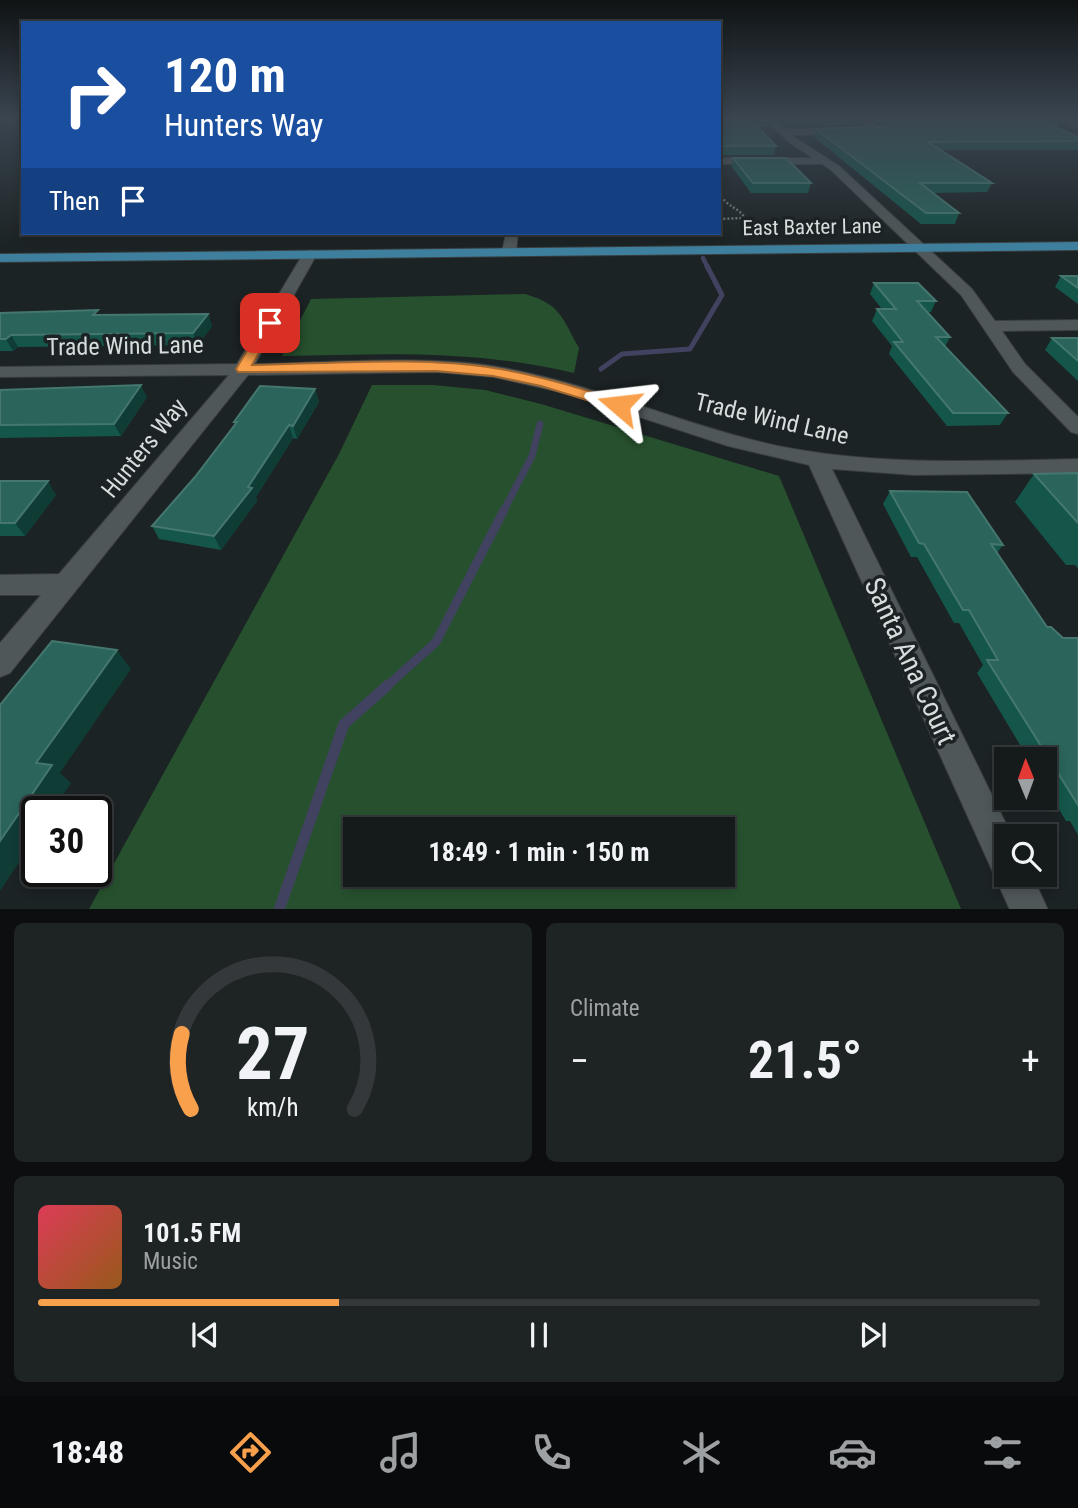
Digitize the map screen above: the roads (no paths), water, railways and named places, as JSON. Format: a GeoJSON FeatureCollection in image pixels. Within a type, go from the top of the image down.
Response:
{"type":"FeatureCollection","features":[{"type":"Feature","properties":{"kind":"main road","name":"East Baxter Lane"},"geometry":{"type":"LineString","coordinates":[[0,258],[1078,246]]}},
{"type":"Feature","properties":{"kind":"street"},"geometry":{"type":"LineString","coordinates":[[721,161],[824,161],[967,292],[1019,368],[1078,428]]}},
{"type":"Feature","properties":{"kind":"street"},"geometry":{"type":"LineString","coordinates":[[509,252],[512,235]]}},
{"type":"Feature","properties":{"kind":"street","name":"Hunters Way"},"geometry":{"type":"LineString","coordinates":[[0,664],[243,369],[310,254]]}},
{"type":"Feature","properties":{"kind":"street"},"geometry":{"type":"LineString","coordinates":[[991,326],[1078,325]]}},
{"type":"Feature","properties":{"kind":"street","name":"Trade Wind Lane"},"geometry":{"type":"LineString","coordinates":[[0,372],[436,367],[493,372],[544,383],[745,443],[817,460],[901,468],[1078,466]]}},
{"type":"Feature","properties":{"kind":"street","name":"Santa Ana Court"},"geometry":{"type":"LineString","coordinates":[[817,460],[994,836]]}},
{"type":"Feature","properties":{"kind":"street"},"geometry":{"type":"LineString","coordinates":[[0,585],[66,584]]}},
{"type":"Feature","properties":{"kind":"street"},"geometry":{"type":"LineString","coordinates":[[1019,887],[1029,909]]}},
{"type":"Feature","properties":{"kind":"waterway"},"geometry":{"type":"LineString","coordinates":[[703,258],[707,266]]}},
{"type":"Feature","properties":{"kind":"waterway"},"geometry":{"type":"LineString","coordinates":[[601,369],[622,354],[690,349],[722,295],[707,266]]}},
{"type":"Feature","properties":{"kind":"waterway"},"geometry":{"type":"LineString","coordinates":[[503,512],[532,456],[540,424]]}},
{"type":"Feature","properties":{"kind":"waterway"},"geometry":{"type":"LineString","coordinates":[[386,687],[436,642],[504,510]]}},
{"type":"Feature","properties":{"kind":"waterway"},"geometry":{"type":"LineString","coordinates":[[279,909],[344,724],[388,685]]}}]}
